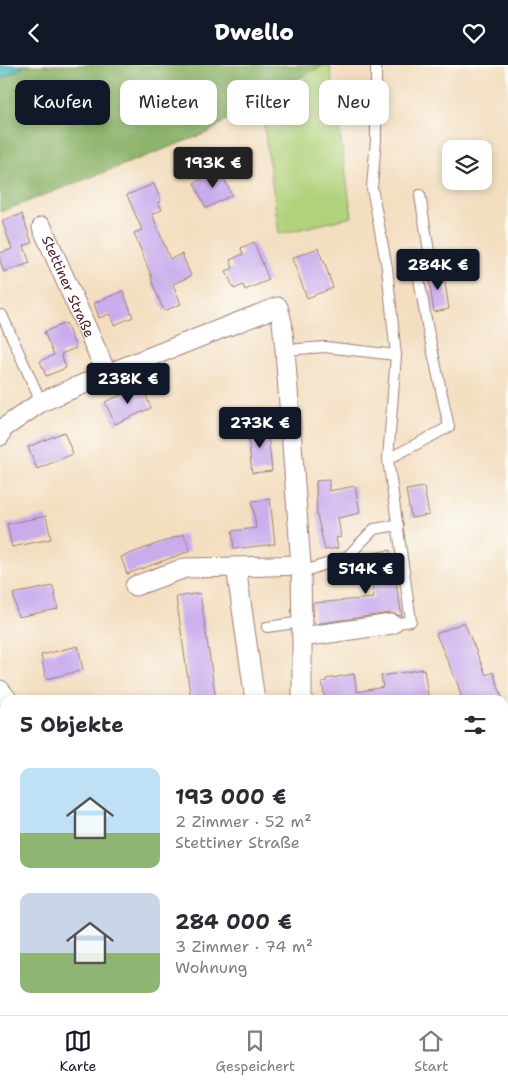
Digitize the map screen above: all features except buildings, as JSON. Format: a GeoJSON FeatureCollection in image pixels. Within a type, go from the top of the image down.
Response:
{"type":"FeatureCollection","features":[{"type":"Feature","properties":{"kind":"street","name":"Stettiner Straße"},"geometry":{"type":"LineString","coordinates":[[42,227],[106,374]]}},
{"type":"Feature","properties":{"kind":"street"},"geometry":{"type":"LineString","coordinates":[[0,436],[2,429],[41,402],[106,374],[278,307],[282,322],[285,350],[301,569],[302,695]]}},
{"type":"Feature","properties":{"kind":"street"},"geometry":{"type":"LineString","coordinates":[[236,567],[254,695]]}},
{"type":"Feature","properties":{"kind":"street"},"geometry":{"type":"LineString","coordinates":[[135,586],[185,568],[301,569]]}},
{"type":"Feature","properties":{"kind":"street"},"geometry":{"type":"LineString","coordinates":[[302,629],[392,624]]}},
{"type":"Feature","properties":{"kind":"lane"},"geometry":{"type":"LineString","coordinates":[[376,65],[376,139],[372,188],[387,268],[396,355],[388,459],[410,621],[392,624]]}},
{"type":"Feature","properties":{"kind":"lane"},"geometry":{"type":"LineString","coordinates":[[420,195],[430,258]]}},
{"type":"Feature","properties":{"kind":"lane"},"geometry":{"type":"LineString","coordinates":[[388,459],[449,427],[427,325],[416,261],[443,256]]}},
{"type":"Feature","properties":{"kind":"lane"},"geometry":{"type":"LineString","coordinates":[[2,315],[41,402]]}},
{"type":"Feature","properties":{"kind":"lane"},"geometry":{"type":"LineString","coordinates":[[285,350],[325,347],[396,355]]}},
{"type":"Feature","properties":{"kind":"lane"},"geometry":{"type":"LineString","coordinates":[[301,569],[347,557],[374,529],[398,525]]}},
{"type":"Feature","properties":{"kind":"lane"},"geometry":{"type":"LineString","coordinates":[[267,627],[302,629]]}},
{"type":"Feature","properties":{"kind":"green space"},"geometry":{"type":"Polygon","coordinates":[[[26,65],[324,65],[294,80],[227,80],[227,120],[209,132],[0,212],[0,80],[26,65]]]}},
{"type":"Feature","properties":{"kind":"green space"},"geometry":{"type":"Polygon","coordinates":[[[324,65],[330,65],[332,80],[319,80],[319,125],[339,125],[352,217],[279,234],[264,125],[309,125],[309,80],[294,80],[324,65]]]}},
{"type":"Feature","properties":{"kind":"water"},"geometry":{"type":"Polygon","coordinates":[[[0,65],[26,65],[0,80],[0,65]]]}}]}
